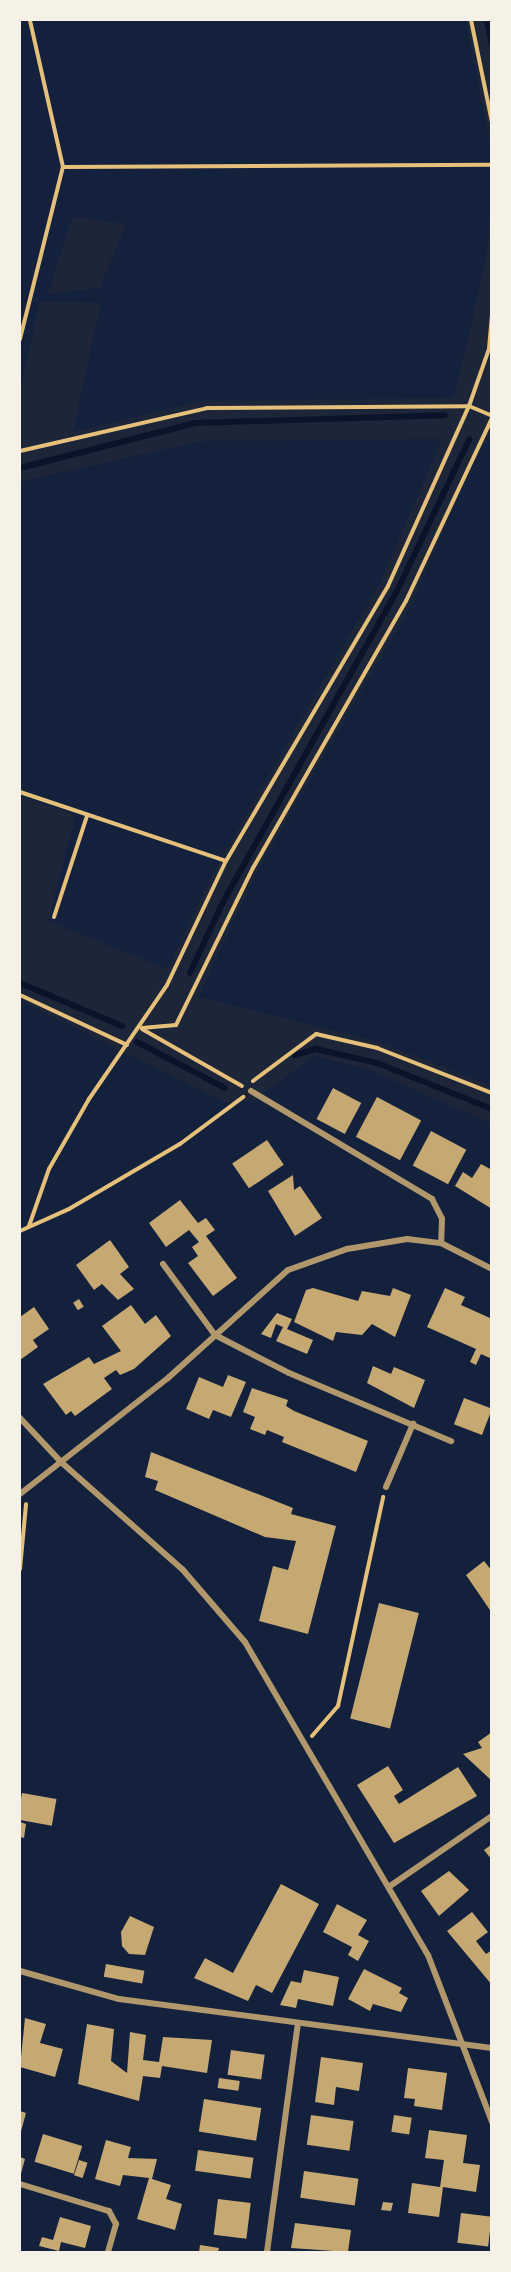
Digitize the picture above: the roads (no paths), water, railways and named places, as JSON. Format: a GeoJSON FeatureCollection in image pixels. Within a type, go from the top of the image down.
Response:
{"type":"FeatureCollection","features":[{"type":"Feature","properties":{"kind":"street"},"geometry":{"type":"LineString","coordinates":[[251,1091],[432,1199],[442,1219],[441,1243]]}},
{"type":"Feature","properties":{"kind":"street"},"geometry":{"type":"LineString","coordinates":[[20,1494],[216,1335],[268,1284],[311,1260],[377,1242],[441,1243],[492,1269]]}},
{"type":"Feature","properties":{"kind":"street"},"geometry":{"type":"LineString","coordinates":[[163,1264],[216,1335],[451,1441]]}},
{"type":"Feature","properties":{"kind":"street"},"geometry":{"type":"LineString","coordinates":[[20,1418],[61,1462],[219,1609],[308,1742],[433,1965],[466,2044],[492,2122]]}},
{"type":"Feature","properties":{"kind":"street"},"geometry":{"type":"LineString","coordinates":[[386,1486],[413,1424]]}},
{"type":"Feature","properties":{"kind":"street"},"geometry":{"type":"LineString","coordinates":[[390,1886],[492,1816]]}},
{"type":"Feature","properties":{"kind":"street"},"geometry":{"type":"LineString","coordinates":[[20,1971],[119,1999],[492,2048]]}},
{"type":"Feature","properties":{"kind":"street"},"geometry":{"type":"LineString","coordinates":[[267,2253],[298,2024]]}},
{"type":"Feature","properties":{"kind":"street"},"geometry":{"type":"LineString","coordinates":[[20,2184],[109,2211],[116,2224],[108,2253]]}},
{"type":"Feature","properties":{"kind":"waterway"},"geometry":{"type":"LineString","coordinates":[[487,20],[492,46]]}},
{"type":"Feature","properties":{"kind":"waterway"},"geometry":{"type":"LineString","coordinates":[[20,468],[195,423],[445,415]]}},
{"type":"Feature","properties":{"kind":"waterway"},"geometry":{"type":"LineString","coordinates":[[190,973],[223,902],[396,593],[469,440]]}},
{"type":"Feature","properties":{"kind":"waterway"},"geometry":{"type":"LineString","coordinates":[[20,983],[122,1026]]}},
{"type":"Feature","properties":{"kind":"waterway"},"geometry":{"type":"LineString","coordinates":[[137,1042],[225,1088]]}},
{"type":"Feature","properties":{"kind":"waterway"},"geometry":{"type":"LineString","coordinates":[[295,1055],[316,1049],[377,1063],[492,1109]]}}]}
